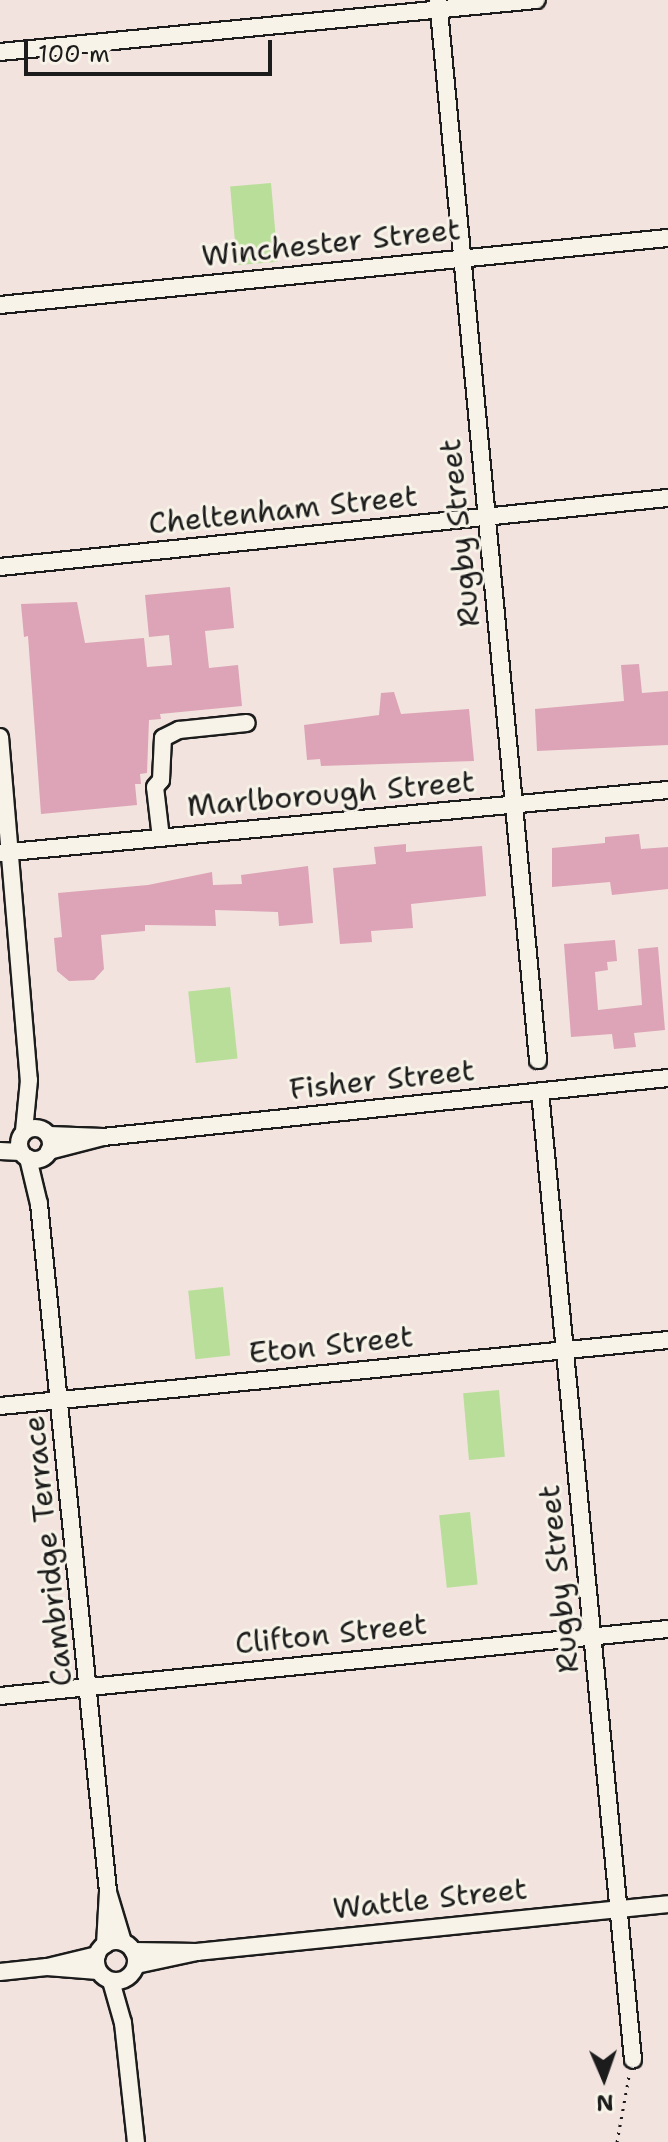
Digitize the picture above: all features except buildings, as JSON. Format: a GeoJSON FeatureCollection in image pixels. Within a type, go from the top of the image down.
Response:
{"type":"FeatureCollection","features":[{"type":"Feature","properties":{"kind":"street"},"geometry":{"type":"LineString","coordinates":[[0,52],[438,5],[536,0]]}},
{"type":"Feature","properties":{"kind":"street","name":"Rugby Street"},"geometry":{"type":"LineString","coordinates":[[438,5],[538,1060]]}},
{"type":"Feature","properties":{"kind":"street","name":"Winchester Street"},"geometry":{"type":"LineString","coordinates":[[0,305],[668,238]]}},
{"type":"Feature","properties":{"kind":"street","name":"Cheltenham Street"},"geometry":{"type":"LineString","coordinates":[[0,567],[668,498]]}},
{"type":"Feature","properties":{"kind":"street"},"geometry":{"type":"LineString","coordinates":[[161,838],[155,787],[161,780],[163,738],[179,730],[247,723]]}},
{"type":"Feature","properties":{"kind":"street","name":"Cambridge Terrace"},"geometry":{"type":"LineString","coordinates":[[0,737],[6,852],[39,1204],[136,2142]]}},
{"type":"Feature","properties":{"kind":"street","name":"Marlborough Street"},"geometry":{"type":"LineString","coordinates":[[6,852],[668,790]]}},
{"type":"Feature","properties":{"kind":"street","name":"Fisher Street"},"geometry":{"type":"LineString","coordinates":[[0,1151],[35,1144],[668,1078]]}},
{"type":"Feature","properties":{"kind":"street","name":"Rugby Street"},"geometry":{"type":"LineString","coordinates":[[540,1092],[562,1350],[594,1636],[633,2060]]}},
{"type":"Feature","properties":{"kind":"street","name":"Fisher Street"},"geometry":{"type":"LineString","coordinates":[[0,1142],[35,1144]]}},
{"type":"Feature","properties":{"kind":"street","name":"Eton Street"},"geometry":{"type":"LineString","coordinates":[[0,1406],[668,1340]]}},
{"type":"Feature","properties":{"kind":"street","name":"Clifton Street"},"geometry":{"type":"LineString","coordinates":[[0,1696],[668,1629]]}},
{"type":"Feature","properties":{"kind":"street","name":"Wattle Street"},"geometry":{"type":"LineString","coordinates":[[0,1972],[668,1904]]}},
{"type":"Feature","properties":{"kind":"path"},"geometry":{"type":"LineString","coordinates":[[617,2142],[633,2060]]}},
{"type":"Feature","properties":{"kind":"green space"},"geometry":{"type":"Polygon","coordinates":[[[271,183],[278,262],[237,265],[230,187],[271,183]]]}},
{"type":"Feature","properties":{"kind":"green space"},"geometry":{"type":"Polygon","coordinates":[[[230,987],[238,1059],[196,1063],[188,991],[230,987]]]}},
{"type":"Feature","properties":{"kind":"green space"},"geometry":{"type":"Polygon","coordinates":[[[223,1287],[230,1356],[195,1359],[188,1291],[223,1287]]]}},
{"type":"Feature","properties":{"kind":"green space"},"geometry":{"type":"Polygon","coordinates":[[[499,1390],[505,1457],[469,1460],[463,1393],[499,1390]]]}},
{"type":"Feature","properties":{"kind":"green space"},"geometry":{"type":"Polygon","coordinates":[[[470,1512],[478,1585],[447,1588],[439,1515],[470,1512]]]}}]}
